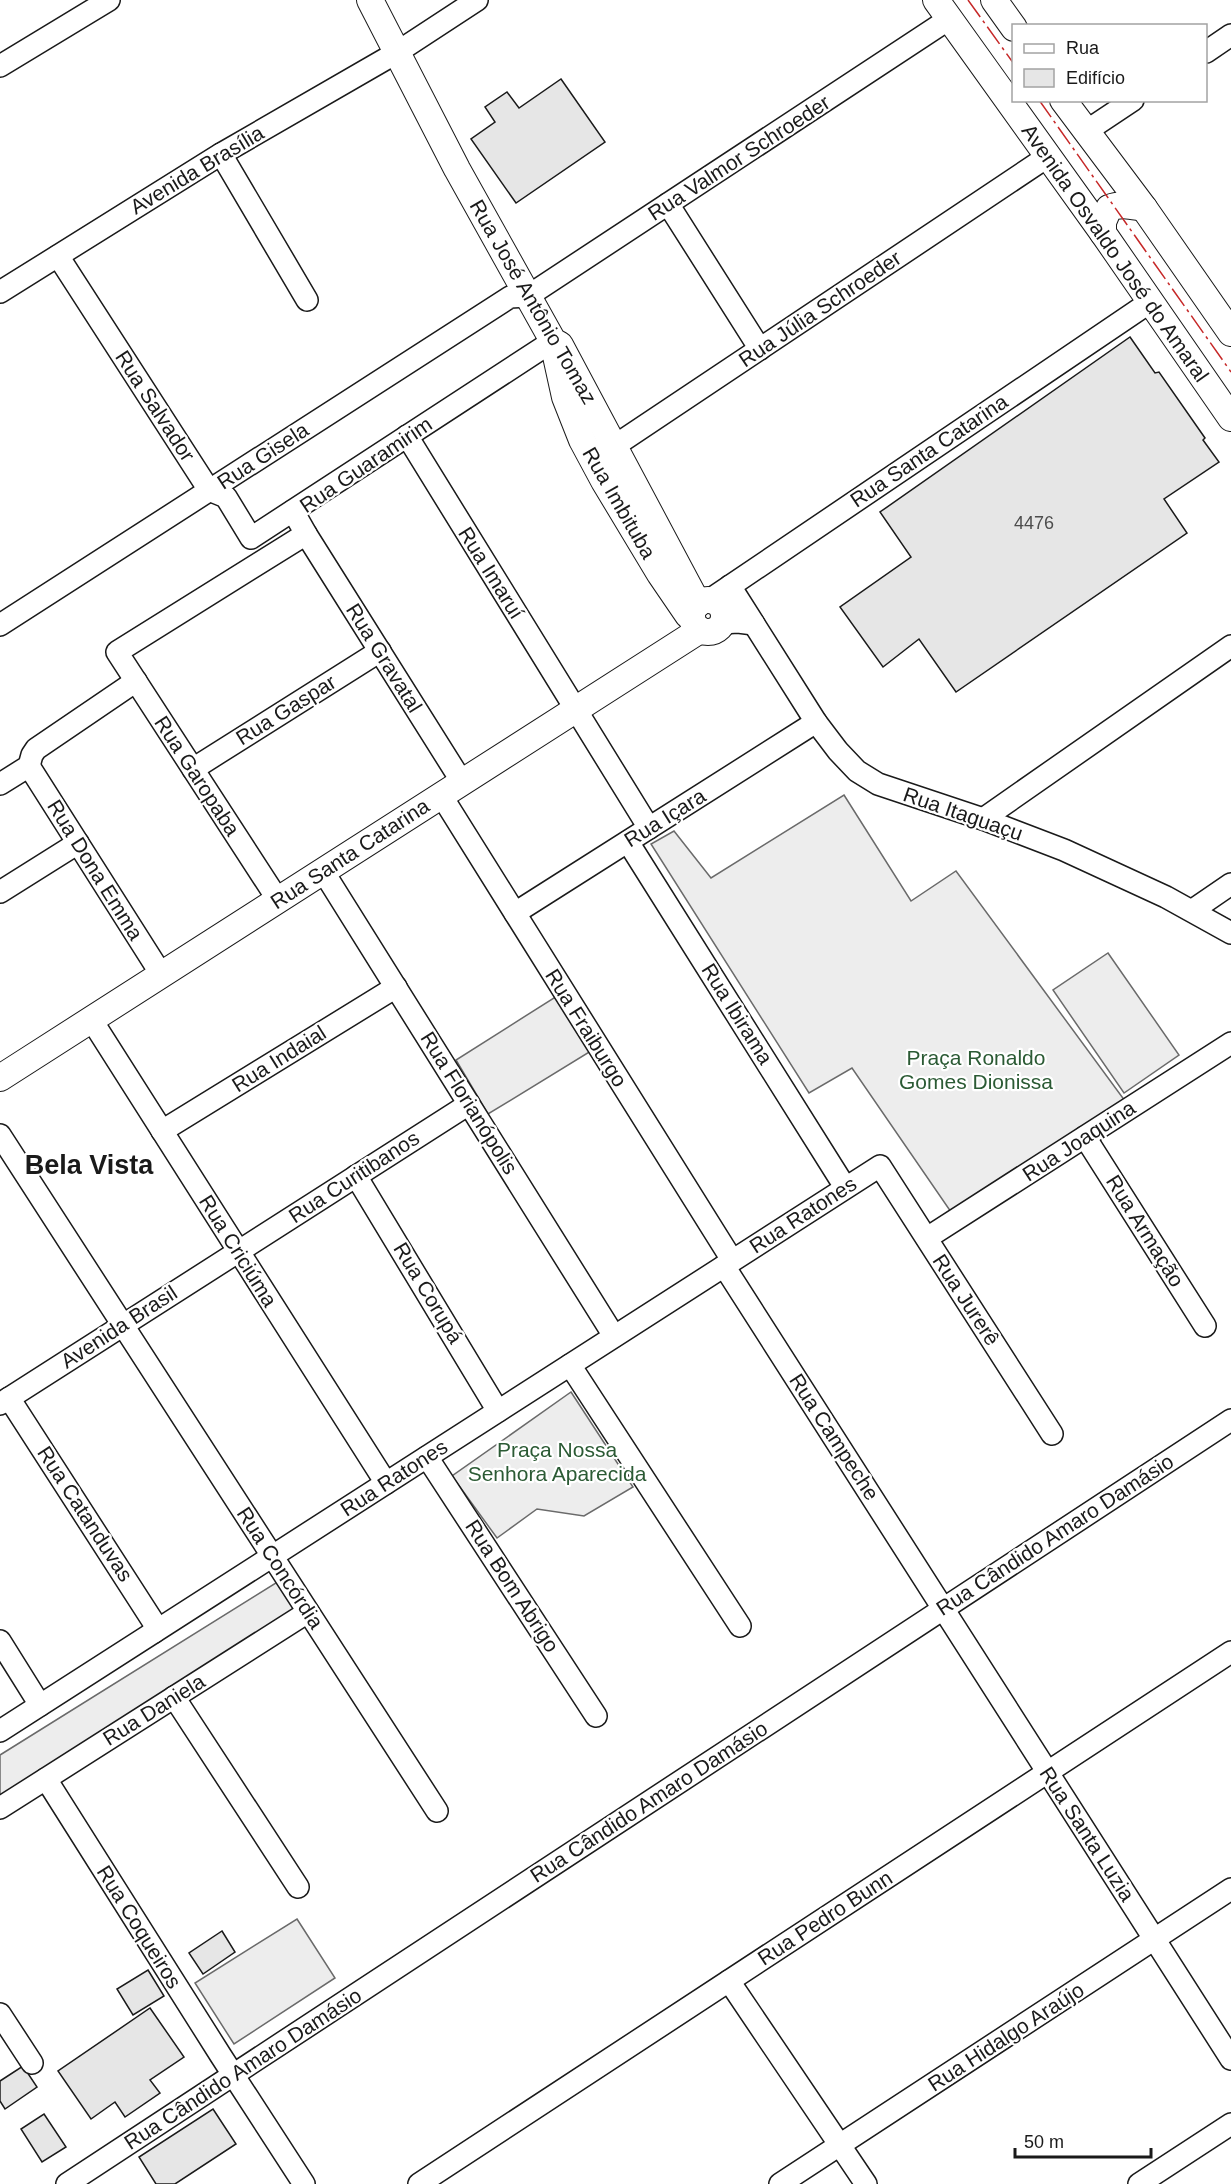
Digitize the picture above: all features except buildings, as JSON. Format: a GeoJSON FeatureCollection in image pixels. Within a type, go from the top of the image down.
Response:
{"type":"FeatureCollection","features":[{"type":"Feature","properties":{"kind":"main road","name":"Rua José Antônio Tomaz"},"geometry":{"type":"LineString","coordinates":[[370,0],[528,296],[553,341],[560,345],[704,616]]}},
{"type":"Feature","properties":{"kind":"main road"},"geometry":{"type":"LineString","coordinates":[[994,0],[1012,25]]}},
{"type":"Feature","properties":{"kind":"main road","name":"Avenida Osvaldo José do Amaral"},"geometry":{"type":"LineString","coordinates":[[942,10],[1103,233],[1231,418]]}},
{"type":"Feature","properties":{"kind":"main road"},"geometry":{"type":"LineString","coordinates":[[1065,102],[1085,132],[1144,208],[1231,333]]}},
{"type":"Feature","properties":{"kind":"main road"},"geometry":{"type":"LineString","coordinates":[[1103,233],[1103,222],[1109,208],[1126,205],[1144,208]]}},
{"type":"Feature","properties":{"kind":"main road","name":"Rua Imbituba"},"geometry":{"type":"LineString","coordinates":[[553,341],[567,405],[592,461],[660,574],[704,616]]}},
{"type":"Feature","properties":{"kind":"main road","name":"Rua Santa Catarina"},"geometry":{"type":"LineString","coordinates":[[0,1078],[575,710],[704,616]]}},
{"type":"Feature","properties":{"kind":"street"},"geometry":{"type":"LineString","coordinates":[[0,66],[109,0]]}},
{"type":"Feature","properties":{"kind":"street","name":"Avenida Brasília"},"geometry":{"type":"LineString","coordinates":[[0,292],[221,154],[396,52],[477,0]]}},
{"type":"Feature","properties":{"kind":"street","name":"Rua Valmor Schroeder"},"geometry":{"type":"LineString","coordinates":[[528,296],[668,204],[942,10]]}},
{"type":"Feature","properties":{"kind":"street"},"geometry":{"type":"LineString","coordinates":[[1207,51],[1231,35]]}},
{"type":"Feature","properties":{"kind":"street"},"geometry":{"type":"LineString","coordinates":[[1085,132],[1130,102]]}},
{"type":"Feature","properties":{"kind":"street"},"geometry":{"type":"LineString","coordinates":[[221,154],[308,300]]}},
{"type":"Feature","properties":{"kind":"street","name":"Rua Júlia Schroeder"},"geometry":{"type":"LineString","coordinates":[[592,461],[1047,158]]}},
{"type":"Feature","properties":{"kind":"street"},"geometry":{"type":"LineString","coordinates":[[668,204],[760,349]]}},
{"type":"Feature","properties":{"kind":"street","name":"Rua Salvador"},"geometry":{"type":"LineString","coordinates":[[58,256],[210,490],[226,497],[251,538],[293,511]]}},
{"type":"Feature","properties":{"kind":"street","name":"Rua Gisela"},"geometry":{"type":"LineString","coordinates":[[0,625],[510,297],[528,296]]}},
{"type":"Feature","properties":{"kind":"street","name":"Rua Santa Catarina"},"geometry":{"type":"LineString","coordinates":[[704,616],[730,586],[1150,302]]}},
{"type":"Feature","properties":{"kind":"street","name":"Rua Guaramirim"},"geometry":{"type":"LineString","coordinates":[[117,652],[306,534],[293,511],[553,341]]}},
{"type":"Feature","properties":{"kind":"street","name":"Rua Imaruí"},"geometry":{"type":"LineString","coordinates":[[407,436],[649,828]]}},
{"type":"Feature","properties":{"kind":"street","name":"Rua Gravatal"},"geometry":{"type":"LineString","coordinates":[[306,534],[462,782]]}},
{"type":"Feature","properties":{"kind":"street","name":"Rua Itaguaçu"},"geometry":{"type":"LineString","coordinates":[[730,586],[816,722],[846,761],[878,784],[983,819],[1064,850],[1193,910],[1231,933]]}},
{"type":"Feature","properties":{"kind":"street"},"geometry":{"type":"LineString","coordinates":[[704,616],[754,624]]}},
{"type":"Feature","properties":{"kind":"street"},"geometry":{"type":"LineString","coordinates":[[983,819],[1231,646]]}},
{"type":"Feature","properties":{"kind":"street","name":"Rua Gaspar"},"geometry":{"type":"LineString","coordinates":[[193,769],[380,651]]}},
{"type":"Feature","properties":{"kind":"street","name":"Rua Garopaba"},"geometry":{"type":"LineString","coordinates":[[117,652],[278,900]]}},
{"type":"Feature","properties":{"kind":"street"},"geometry":{"type":"LineString","coordinates":[[0,784],[29,766],[36,749],[136,681]]}},
{"type":"Feature","properties":{"kind":"street","name":"Rua Içara"},"geometry":{"type":"LineString","coordinates":[[514,913],[816,722]]}},
{"type":"Feature","properties":{"kind":"street","name":"Rua Dona Emma"},"geometry":{"type":"LineString","coordinates":[[29,766],[161,974]]}},
{"type":"Feature","properties":{"kind":"street","name":"Rua Fraiburgo"},"geometry":{"type":"LineString","coordinates":[[441,795],[728,1263]]}},
{"type":"Feature","properties":{"kind":"street","name":"Rua Ibirama"},"geometry":{"type":"LineString","coordinates":[[628,842],[845,1187]]}},
{"type":"Feature","properties":{"kind":"street"},"geometry":{"type":"LineString","coordinates":[[0,892],[78,843]]}},
{"type":"Feature","properties":{"kind":"street","name":"Rua Florianópolis"},"geometry":{"type":"LineString","coordinates":[[323,871],[614,1336]]}},
{"type":"Feature","properties":{"kind":"street"},"geometry":{"type":"LineString","coordinates":[[1193,910],[1231,884]]}},
{"type":"Feature","properties":{"kind":"street","name":"Rua Indaial"},"geometry":{"type":"LineString","coordinates":[[162,1131],[396,987]]}},
{"type":"Feature","properties":{"kind":"street","name":"Rua Criciúma"},"geometry":{"type":"LineString","coordinates":[[91,1019],[386,1483]]}},
{"type":"Feature","properties":{"kind":"street","name":"Rua Joaquina"},"geometry":{"type":"LineString","coordinates":[[927,1238],[1231,1043]]}},
{"type":"Feature","properties":{"kind":"street","name":"Rua Curitibanos"},"geometry":{"type":"LineString","coordinates":[[238,1251],[469,1104]]}},
{"type":"Feature","properties":{"kind":"street","name":"Rua Concórdia"},"geometry":{"type":"LineString","coordinates":[[0,1135],[437,1811]]}},
{"type":"Feature","properties":{"kind":"street","name":"Rua Armação"},"geometry":{"type":"LineString","coordinates":[[1085,1137],[1205,1326]]}},
{"type":"Feature","properties":{"kind":"street","name":"Rua Ratones"},"geometry":{"type":"LineString","coordinates":[[0,1731],[880,1166]]}},
{"type":"Feature","properties":{"kind":"street","name":"Rua Jurerê"},"geometry":{"type":"LineString","coordinates":[[880,1166],[1052,1434]]}},
{"type":"Feature","properties":{"kind":"street","name":"Rua Corupá"},"geometry":{"type":"LineString","coordinates":[[356,1176],[498,1411]]}},
{"type":"Feature","properties":{"kind":"street","name":"Avenida Brasil"},"geometry":{"type":"LineString","coordinates":[[5,1401],[238,1251]]}},
{"type":"Feature","properties":{"kind":"street","name":"Rua Campeche"},"geometry":{"type":"LineString","coordinates":[[728,1263],[943,1609]]}},
{"type":"Feature","properties":{"kind":"street"},"geometry":{"type":"LineString","coordinates":[[570,1365],[740,1626]]}},
{"type":"Feature","properties":{"kind":"street","name":"Rua Catanduvas"},"geometry":{"type":"LineString","coordinates":[[5,1401],[154,1623],[154,1632]]}},
{"type":"Feature","properties":{"kind":"street","name":"Rua Cândido Amaro Damásio"},"geometry":{"type":"LineString","coordinates":[[67,2184],[1231,1420]]}},
{"type":"Feature","properties":{"kind":"street","name":"Rua Bom Abrigo"},"geometry":{"type":"LineString","coordinates":[[427,1457],[596,1716]]}},
{"type":"Feature","properties":{"kind":"street","name":"Rua Santa Luzia"},"geometry":{"type":"LineString","coordinates":[[943,1609],[1231,2059]]}},
{"type":"Feature","properties":{"kind":"street","name":"Rua Daniela"},"geometry":{"type":"LineString","coordinates":[[0,1808],[308,1612]]}},
{"type":"Feature","properties":{"kind":"street"},"geometry":{"type":"LineString","coordinates":[[0,1641],[40,1705]]}},
{"type":"Feature","properties":{"kind":"street","name":"Rua Pedro Bunn"},"geometry":{"type":"LineString","coordinates":[[419,2184],[1231,1652]]}},
{"type":"Feature","properties":{"kind":"street"},"geometry":{"type":"LineString","coordinates":[[174,1697],[298,1887]]}},
{"type":"Feature","properties":{"kind":"street","name":"Rua Coqueiros"},"geometry":{"type":"LineString","coordinates":[[46,1779],[304,2184]]}},
{"type":"Feature","properties":{"kind":"street","name":"Rua Hidalgo Araújo"},"geometry":{"type":"LineString","coordinates":[[780,2184],[1231,1889]]}},
{"type":"Feature","properties":{"kind":"street"},"geometry":{"type":"LineString","coordinates":[[729,1981],[866,2184]]}},
{"type":"Feature","properties":{"kind":"street"},"geometry":{"type":"LineString","coordinates":[[0,2014],[32,2063]]}},
{"type":"Feature","properties":{"kind":"street"},"geometry":{"type":"LineString","coordinates":[[1139,2184],[1231,2124]]}},
{"type":"Feature","properties":{"kind":"shaded area","name":"Praça Ronaldo Gomes Dionissa"},"geometry":{"type":"Polygon","coordinates":[[[844,795],[911,901],[956,871],[1128,1105],[951,1212],[852,1068],[809,1093],[651,844],[674,831],[711,878],[844,795]]]}},
{"type":"Feature","properties":{"kind":"shaded area"},"geometry":{"type":"Polygon","coordinates":[[[1108,953],[1179,1055],[1124,1093],[1053,990],[1108,953]]]}},
{"type":"Feature","properties":{"kind":"shaded area"},"geometry":{"type":"Polygon","coordinates":[[[557,996],[591,1051],[488,1114],[456,1060],[557,996]]]}},
{"type":"Feature","properties":{"kind":"shaded area","name":"Praça Nossa Senhora Aparecida"},"geometry":{"type":"Polygon","coordinates":[[[571,1392],[633,1487],[584,1516],[537,1509],[497,1538],[452,1476],[571,1392]]]}},
{"type":"Feature","properties":{"kind":"shaded area"},"geometry":{"type":"Polygon","coordinates":[[[279,1581],[297,1607],[0,1798],[0,1755],[279,1581]]]}},
{"type":"Feature","properties":{"kind":"shaded area"},"geometry":{"type":"Polygon","coordinates":[[[297,1919],[335,1978],[234,2044],[195,1983],[297,1919]]]}},
{"type":"Feature","properties":{"kind":"power"},"geometry":{"type":"LineString","coordinates":[[968,0],[1012,61]]}},
{"type":"Feature","properties":{"kind":"power"},"geometry":{"type":"LineString","coordinates":[[1040,102],[1231,372]]}},
{"type":"Feature","properties":{"kind":"district","name":"Bela Vista"},"geometry":{"type":"Point","coordinates":[89,1165]}}]}
